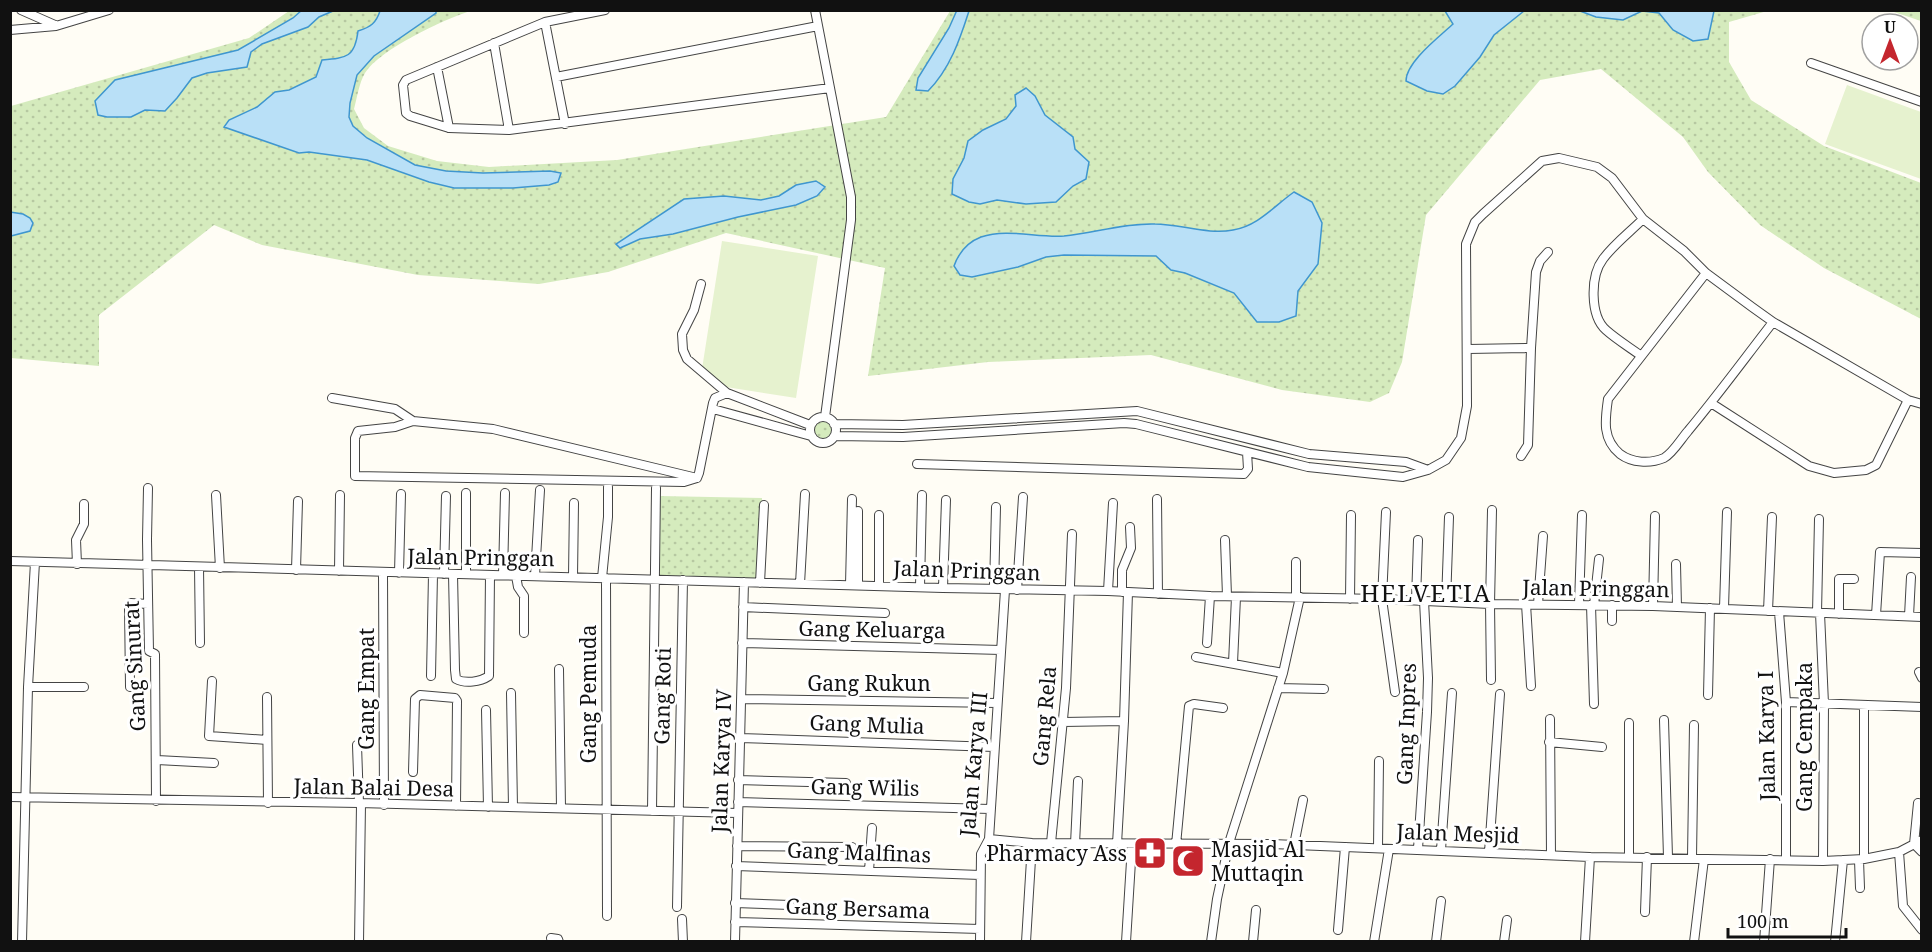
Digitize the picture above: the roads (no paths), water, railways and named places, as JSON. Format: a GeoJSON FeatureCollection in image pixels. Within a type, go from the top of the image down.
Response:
{"type":"FeatureCollection","features":[{"type":"Feature","properties":{"kind":"street"},"geometry":{"type":"LineString","coordinates":[[21,10],[56,26]]}},
{"type":"Feature","properties":{"kind":"street"},"geometry":{"type":"LineString","coordinates":[[10,30],[56,26],[110,10]]}},
{"type":"Feature","properties":{"kind":"street"},"geometry":{"type":"LineString","coordinates":[[605,10],[545,22],[406,80],[403,84],[405,111],[410,116],[449,128],[509,130],[830,88]]}},
{"type":"Feature","properties":{"kind":"street"},"geometry":{"type":"LineString","coordinates":[[815,10],[850,197],[851,220],[825,417]]}},
{"type":"Feature","properties":{"kind":"street"},"geometry":{"type":"LineString","coordinates":[[545,22],[565,124]]}},
{"type":"Feature","properties":{"kind":"street"},"geometry":{"type":"LineString","coordinates":[[556,77],[818,26]]}},
{"type":"Feature","properties":{"kind":"street"},"geometry":{"type":"LineString","coordinates":[[494,43],[509,130]]}},
{"type":"Feature","properties":{"kind":"street"},"geometry":{"type":"LineString","coordinates":[[1811,63],[1922,102]]}},
{"type":"Feature","properties":{"kind":"street"},"geometry":{"type":"LineString","coordinates":[[437,67],[449,128]]}},
{"type":"Feature","properties":{"kind":"street"},"geometry":{"type":"LineString","coordinates":[[713,409],[811,436],[821,443],[829,442],[835,436],[903,437],[1130,423],[1308,467],[1403,477],[1428,470],[1446,460],[1461,438],[1467,406],[1465,261],[1466,244],[1470,233],[1475,222],[1542,161],[1559,158],[1597,167],[1612,178],[1643,219],[1684,251],[1706,273],[1773,322],[1908,400],[1922,404]]}},
{"type":"Feature","properties":{"kind":"street"},"geometry":{"type":"LineString","coordinates":[[1640,355],[1605,330],[1596,317],[1593,298],[1598,269],[1602,260],[1643,219]]}},
{"type":"Feature","properties":{"kind":"street"},"geometry":{"type":"LineString","coordinates":[[1521,456],[1528,445],[1536,272],[1540,261],[1548,252]]}},
{"type":"Feature","properties":{"kind":"street"},"geometry":{"type":"LineString","coordinates":[[1706,273],[1608,399],[1604,422],[1607,439],[1618,452],[1628,459],[1653,461],[1666,457],[1773,322]]}},
{"type":"Feature","properties":{"kind":"street"},"geometry":{"type":"LineString","coordinates":[[701,284],[694,310],[681,339],[682,350],[687,359],[727,393],[810,425]]}},
{"type":"Feature","properties":{"kind":"street"},"geometry":{"type":"LineString","coordinates":[[1468,349],[1531,348]]}},
{"type":"Feature","properties":{"kind":"street"},"geometry":{"type":"LineString","coordinates":[[697,478],[715,398],[727,393]]}},
{"type":"Feature","properties":{"kind":"street"},"geometry":{"type":"LineString","coordinates":[[332,398],[395,409],[414,421]]}},
{"type":"Feature","properties":{"kind":"street"},"geometry":{"type":"LineString","coordinates":[[1711,403],[1809,466],[1834,473],[1866,470],[1876,465],[1908,400]]}},
{"type":"Feature","properties":{"kind":"street"},"geometry":{"type":"LineString","coordinates":[[811,436],[810,425],[816,418],[825,417],[834,424],[903,425],[1137,411],[1309,454],[1406,462],[1428,470]]}},
{"type":"Feature","properties":{"kind":"street"},"geometry":{"type":"LineString","coordinates":[[1018,418],[1018,429]]}},
{"type":"Feature","properties":{"kind":"street"},"geometry":{"type":"LineString","coordinates":[[414,421],[493,429],[697,478],[684,482],[355,476],[355,438],[358,430],[395,427],[414,421]]}},
{"type":"Feature","properties":{"kind":"street"},"geometry":{"type":"LineString","coordinates":[[834,424],[835,436]]}},
{"type":"Feature","properties":{"kind":"street"},"geometry":{"type":"LineString","coordinates":[[1200,441],[1205,429]]}},
{"type":"Feature","properties":{"kind":"street"},"geometry":{"type":"LineString","coordinates":[[917,464],[1244,474],[1248,469],[1247,452]]}},
{"type":"Feature","properties":{"kind":"street","name":"Gang Pemuda"},"geometry":{"type":"LineString","coordinates":[[607,916],[604,578],[608,487]]}},
{"type":"Feature","properties":{"kind":"street","name":"Gang Sinurat"},"geometry":{"type":"LineString","coordinates":[[148,488],[149,651],[155,654],[156,801]]}},
{"type":"Feature","properties":{"kind":"street"},"geometry":{"type":"LineString","coordinates":[[652,811],[656,488]]}},
{"type":"Feature","properties":{"kind":"street"},"geometry":{"type":"LineString","coordinates":[[535,576],[540,490]]}},
{"type":"Feature","properties":{"kind":"street"},"geometry":{"type":"LineString","coordinates":[[466,493],[466,574]]}},
{"type":"Feature","properties":{"kind":"street"},"geometry":{"type":"LineString","coordinates":[[399,573],[401,494]]}},
{"type":"Feature","properties":{"kind":"street"},"geometry":{"type":"LineString","coordinates":[[503,575],[506,494]]}},
{"type":"Feature","properties":{"kind":"street"},"geometry":{"type":"LineString","coordinates":[[800,584],[804,541],[804,494]]}},
{"type":"Feature","properties":{"kind":"street"},"geometry":{"type":"LineString","coordinates":[[216,495],[220,568]]}},
{"type":"Feature","properties":{"kind":"street"},"geometry":{"type":"LineString","coordinates":[[339,571],[340,495]]}},
{"type":"Feature","properties":{"kind":"street"},"geometry":{"type":"LineString","coordinates":[[920,587],[922,495]]}},
{"type":"Feature","properties":{"kind":"street"},"geometry":{"type":"LineString","coordinates":[[446,496],[448,574],[455,670],[456,679],[459,681],[481,680],[489,676],[490,575]]}},
{"type":"Feature","properties":{"kind":"street"},"geometry":{"type":"LineString","coordinates":[[1017,590],[1023,497]]}},
{"type":"Feature","properties":{"kind":"street"},"geometry":{"type":"LineString","coordinates":[[852,499],[854,585]]}},
{"type":"Feature","properties":{"kind":"street"},"geometry":{"type":"LineString","coordinates":[[943,588],[946,500]]}},
{"type":"Feature","properties":{"kind":"street"},"geometry":{"type":"LineString","coordinates":[[1157,500],[1158,594]]}},
{"type":"Feature","properties":{"kind":"street"},"geometry":{"type":"LineString","coordinates":[[296,570],[298,501]]}},
{"type":"Feature","properties":{"kind":"street"},"geometry":{"type":"LineString","coordinates":[[573,577],[574,503]]}},
{"type":"Feature","properties":{"kind":"street"},"geometry":{"type":"LineString","coordinates":[[1108,591],[1113,503]]}},
{"type":"Feature","properties":{"kind":"street"},"geometry":{"type":"LineString","coordinates":[[77,564],[76,540],[84,524],[84,504]]}},
{"type":"Feature","properties":{"kind":"street"},"geometry":{"type":"LineString","coordinates":[[760,583],[764,505]]}},
{"type":"Feature","properties":{"kind":"street"},"geometry":{"type":"LineString","coordinates":[[994,589],[996,507]]}},
{"type":"Feature","properties":{"kind":"street"},"geometry":{"type":"LineString","coordinates":[[1491,680],[1492,510]]}},
{"type":"Feature","properties":{"kind":"street"},"geometry":{"type":"LineString","coordinates":[[854,585],[858,511]]}},
{"type":"Feature","properties":{"kind":"street"},"geometry":{"type":"LineString","coordinates":[[1386,512],[1382,599],[1395,692]]}},
{"type":"Feature","properties":{"kind":"street"},"geometry":{"type":"LineString","coordinates":[[1724,608],[1727,512]]}},
{"type":"Feature","properties":{"kind":"street"},"geometry":{"type":"LineString","coordinates":[[1350,599],[1351,514]]}},
{"type":"Feature","properties":{"kind":"street"},"geometry":{"type":"LineString","coordinates":[[879,515],[879,586]]}},
{"type":"Feature","properties":{"kind":"street"},"geometry":{"type":"LineString","coordinates":[[1579,604],[1582,515]]}},
{"type":"Feature","properties":{"kind":"street"},"geometry":{"type":"LineString","coordinates":[[1653,606],[1655,516]]}},
{"type":"Feature","properties":{"kind":"street"},"geometry":{"type":"LineString","coordinates":[[1446,602],[1449,517]]}},
{"type":"Feature","properties":{"kind":"street"},"geometry":{"type":"LineString","coordinates":[[1768,611],[1772,517]]}},
{"type":"Feature","properties":{"kind":"street","name":"Gang Cempaka"},"geometry":{"type":"LineString","coordinates":[[1820,519],[1819,613],[1824,704],[1823,861]]}},
{"type":"Feature","properties":{"kind":"street"},"geometry":{"type":"LineString","coordinates":[[1117,844],[1124,722],[1125,592],[1122,570],[1131,548],[1130,527]]}},
{"type":"Feature","properties":{"kind":"street","name":"Gang Rela"},"geometry":{"type":"LineString","coordinates":[[1051,843],[1066,688],[1072,534]]}},
{"type":"Feature","properties":{"kind":"street"},"geometry":{"type":"LineString","coordinates":[[1538,604],[1542,536]]}},
{"type":"Feature","properties":{"kind":"street"},"geometry":{"type":"LineString","coordinates":[[1225,540],[1227,596]]}},
{"type":"Feature","properties":{"kind":"street","name":"Gang Inpres"},"geometry":{"type":"LineString","coordinates":[[1418,540],[1420,601],[1428,678],[1418,849]]}},
{"type":"Feature","properties":{"kind":"street"},"geometry":{"type":"LineString","coordinates":[[1876,615],[1880,552],[1922,553]]}},
{"type":"Feature","properties":{"kind":"street"},"geometry":{"type":"LineString","coordinates":[[1594,704],[1592,605],[1599,559]]}},
{"type":"Feature","properties":{"kind":"street","name":"Jalan Pringgan"},"geometry":{"type":"LineString","coordinates":[[10,561],[1005,590],[1108,591],[1490,604],[1724,608],[1922,617]]}},
{"type":"Feature","properties":{"kind":"street"},"geometry":{"type":"LineString","coordinates":[[22,942],[28,687],[35,562]]}},
{"type":"Feature","properties":{"kind":"street"},"geometry":{"type":"LineString","coordinates":[[1211,942],[1229,843],[1283,673],[1298,597],[1296,562]]}},
{"type":"Feature","properties":{"kind":"street"},"geometry":{"type":"LineString","coordinates":[[1676,564],[1677,607]]}},
{"type":"Feature","properties":{"kind":"street"},"geometry":{"type":"LineString","coordinates":[[199,567],[200,643]]}},
{"type":"Feature","properties":{"kind":"street","name":"Gang Empat"},"geometry":{"type":"LineString","coordinates":[[383,573],[384,805]]}},
{"type":"Feature","properties":{"kind":"street"},"geometry":{"type":"LineString","coordinates":[[431,676],[434,574]]}},
{"type":"Feature","properties":{"kind":"street"},"geometry":{"type":"LineString","coordinates":[[516,576],[518,587],[524,596],[524,633]]}},
{"type":"Feature","properties":{"kind":"street"},"geometry":{"type":"LineString","coordinates":[[1909,616],[1911,577]]}},
{"type":"Feature","properties":{"kind":"street"},"geometry":{"type":"LineString","coordinates":[[1839,614],[1839,579],[1854,579]]}},
{"type":"Feature","properties":{"kind":"street","name":"Gang Roti"},"geometry":{"type":"LineString","coordinates":[[677,907],[683,580]]}},
{"type":"Feature","properties":{"kind":"street","name":"Jalan Karya IV"},"geometry":{"type":"LineString","coordinates":[[735,942],[744,582]]}},
{"type":"Feature","properties":{"kind":"street","name":"Jalan Karya III"},"geometry":{"type":"LineString","coordinates":[[980,942],[981,854],[989,840],[1005,590]]}},
{"type":"Feature","properties":{"kind":"street"},"geometry":{"type":"LineString","coordinates":[[1207,643],[1210,596]]}},
{"type":"Feature","properties":{"kind":"street"},"geometry":{"type":"LineString","coordinates":[[1233,663],[1236,597]]}},
{"type":"Feature","properties":{"kind":"street"},"geometry":{"type":"LineString","coordinates":[[130,687],[129,605],[131,603],[148,604]]}},
{"type":"Feature","properties":{"kind":"street"},"geometry":{"type":"LineString","coordinates":[[1526,604],[1531,686]]}},
{"type":"Feature","properties":{"kind":"street"},"geometry":{"type":"LineString","coordinates":[[1612,605],[1612,621]]}},
{"type":"Feature","properties":{"kind":"street"},"geometry":{"type":"LineString","coordinates":[[743,607],[885,613]]}},
{"type":"Feature","properties":{"kind":"street"},"geometry":{"type":"LineString","coordinates":[[1708,695],[1710,608]]}},
{"type":"Feature","properties":{"kind":"street","name":"Jalan Karya I"},"geometry":{"type":"LineString","coordinates":[[1779,612],[1786,702],[1786,859]]}},
{"type":"Feature","properties":{"kind":"street","name":"Gang Keluarga"},"geometry":{"type":"LineString","coordinates":[[742,643],[1001,650]]}},
{"type":"Feature","properties":{"kind":"street"},"geometry":{"type":"LineString","coordinates":[[1196,657],[1283,673]]}},
{"type":"Feature","properties":{"kind":"street"},"geometry":{"type":"LineString","coordinates":[[559,669],[561,808]]}},
{"type":"Feature","properties":{"kind":"street"},"geometry":{"type":"LineString","coordinates":[[212,681],[209,736],[267,740]]}},
{"type":"Feature","properties":{"kind":"street"},"geometry":{"type":"LineString","coordinates":[[28,687],[84,687]]}},
{"type":"Feature","properties":{"kind":"street"},"geometry":{"type":"LineString","coordinates":[[1278,688],[1324,689]]}},
{"type":"Feature","properties":{"kind":"street"},"geometry":{"type":"LineString","coordinates":[[511,693],[513,807]]}},
{"type":"Feature","properties":{"kind":"street"},"geometry":{"type":"LineString","coordinates":[[1441,850],[1452,693]]}},
{"type":"Feature","properties":{"kind":"street"},"geometry":{"type":"LineString","coordinates":[[1489,852],[1500,694]]}},
{"type":"Feature","properties":{"kind":"street"},"geometry":{"type":"LineString","coordinates":[[413,772],[415,699],[420,695],[455,698],[457,701],[456,806]]}},
{"type":"Feature","properties":{"kind":"street"},"geometry":{"type":"LineString","coordinates":[[267,697],[268,803]]}},
{"type":"Feature","properties":{"kind":"street","name":"Gang Rukun"},"geometry":{"type":"LineString","coordinates":[[741,699],[997,703]]}},
{"type":"Feature","properties":{"kind":"street"},"geometry":{"type":"LineString","coordinates":[[1786,702],[1922,707]]}},
{"type":"Feature","properties":{"kind":"street"},"geometry":{"type":"LineString","coordinates":[[1176,845],[1189,706],[1194,704],[1223,708]]}},
{"type":"Feature","properties":{"kind":"street"},"geometry":{"type":"LineString","coordinates":[[1860,888],[1864,706]]}},
{"type":"Feature","properties":{"kind":"street"},"geometry":{"type":"LineString","coordinates":[[486,710],[488,807]]}},
{"type":"Feature","properties":{"kind":"street"},"geometry":{"type":"LineString","coordinates":[[1550,719],[1551,855]]}},
{"type":"Feature","properties":{"kind":"street"},"geometry":{"type":"LineString","coordinates":[[1664,720],[1668,857]]}},
{"type":"Feature","properties":{"kind":"street"},"geometry":{"type":"LineString","coordinates":[[1062,722],[1124,722]]}},
{"type":"Feature","properties":{"kind":"street"},"geometry":{"type":"LineString","coordinates":[[1629,723],[1629,856]]}},
{"type":"Feature","properties":{"kind":"street"},"geometry":{"type":"LineString","coordinates":[[1692,858],[1694,725]]}},
{"type":"Feature","properties":{"kind":"street","name":"Gang Mulia"},"geometry":{"type":"LineString","coordinates":[[740,738],[994,747]]}},
{"type":"Feature","properties":{"kind":"street"},"geometry":{"type":"LineString","coordinates":[[1549,742],[1602,747]]}},
{"type":"Feature","properties":{"kind":"street"},"geometry":{"type":"LineString","coordinates":[[357,744],[360,803],[358,942]]}},
{"type":"Feature","properties":{"kind":"street"},"geometry":{"type":"LineString","coordinates":[[156,760],[214,763]]}},
{"type":"Feature","properties":{"kind":"street"},"geometry":{"type":"LineString","coordinates":[[1378,848],[1379,761]]}},
{"type":"Feature","properties":{"kind":"street"},"geometry":{"type":"LineString","coordinates":[[738,780],[846,783]]}},
{"type":"Feature","properties":{"kind":"street"},"geometry":{"type":"LineString","coordinates":[[1075,844],[1078,781]]}},
{"type":"Feature","properties":{"kind":"street","name":"Jalan Balai Desa"},"geometry":{"type":"LineString","coordinates":[[10,797],[737,813]]}},
{"type":"Feature","properties":{"kind":"street"},"geometry":{"type":"LineString","coordinates":[[1294,845],[1303,800]]}},
{"type":"Feature","properties":{"kind":"street","name":"Gang Wilis"},"geometry":{"type":"LineString","coordinates":[[738,802],[990,809]]}},
{"type":"Feature","properties":{"kind":"street"},"geometry":{"type":"LineString","coordinates":[[1917,803],[1918,842],[1922,852]]}},
{"type":"Feature","properties":{"kind":"street"},"geometry":{"type":"LineString","coordinates":[[869,871],[872,828]]}},
{"type":"Feature","properties":{"kind":"street","name":"Jalan Mesjid"},"geometry":{"type":"LineString","coordinates":[[989,840],[1132,845],[1229,843],[1590,857],[1823,861],[1861,860],[1899,852],[1918,842]]}},
{"type":"Feature","properties":{"kind":"street"},"geometry":{"type":"LineString","coordinates":[[1026,942],[1032,843]]}},
{"type":"Feature","properties":{"kind":"street"},"geometry":{"type":"LineString","coordinates":[[1126,942],[1132,845]]}},
{"type":"Feature","properties":{"kind":"street"},"geometry":{"type":"LineString","coordinates":[[736,846],[852,847]]}},
{"type":"Feature","properties":{"kind":"street"},"geometry":{"type":"LineString","coordinates":[[1338,930],[1345,847]]}},
{"type":"Feature","properties":{"kind":"street"},"geometry":{"type":"LineString","coordinates":[[1374,942],[1389,849]]}},
{"type":"Feature","properties":{"kind":"street"},"geometry":{"type":"LineString","coordinates":[[1899,852],[1903,906],[1922,930]]}},
{"type":"Feature","properties":{"kind":"street"},"geometry":{"type":"LineString","coordinates":[[1585,942],[1590,857]]}},
{"type":"Feature","properties":{"kind":"street"},"geometry":{"type":"LineString","coordinates":[[1645,912],[1647,857]]}},
{"type":"Feature","properties":{"kind":"street"},"geometry":{"type":"LineString","coordinates":[[1694,942],[1704,859]]}},
{"type":"Feature","properties":{"kind":"street"},"geometry":{"type":"LineString","coordinates":[[1764,942],[1770,859]]}},
{"type":"Feature","properties":{"kind":"street"},"geometry":{"type":"LineString","coordinates":[[1835,942],[1843,860]]}},
{"type":"Feature","properties":{"kind":"street","name":"Gang Malfinas"},"geometry":{"type":"LineString","coordinates":[[736,866],[980,874]]}},
{"type":"Feature","properties":{"kind":"street"},"geometry":{"type":"LineString","coordinates":[[1436,942],[1441,901]]}},
{"type":"Feature","properties":{"kind":"street"},"geometry":{"type":"LineString","coordinates":[[735,903],[790,905]]}},
{"type":"Feature","properties":{"kind":"street"},"geometry":{"type":"LineString","coordinates":[[1253,942],[1256,910]]}},
{"type":"Feature","properties":{"kind":"street"},"geometry":{"type":"LineString","coordinates":[[682,918],[682,942]]}},
{"type":"Feature","properties":{"kind":"street"},"geometry":{"type":"LineString","coordinates":[[1504,942],[1507,920]]}},
{"type":"Feature","properties":{"kind":"street","name":"Gang Bersama"},"geometry":{"type":"LineString","coordinates":[[735,922],[980,929]]}},
{"type":"Feature","properties":{"kind":"water"},"geometry":{"type":"Polygon","coordinates":[[[302,10],[333,11],[319,17],[308,27],[262,44],[251,52],[247,67],[207,73],[192,78],[165,111],[145,110],[131,117],[98,115],[95,101],[115,80],[238,50],[293,18],[302,10]]]}},
{"type":"Feature","properties":{"kind":"water"},"geometry":{"type":"Polygon","coordinates":[[[436,10],[436,13],[374,56],[357,75],[350,103],[349,117],[353,126],[367,138],[415,165],[446,171],[483,173],[550,171],[561,173],[558,182],[513,188],[454,188],[429,182],[367,160],[309,152],[299,153],[224,127],[229,120],[257,107],[275,92],[289,90],[316,77],[322,60],[344,57],[355,46],[358,31],[372,24],[380,11],[436,10]]]}},
{"type":"Feature","properties":{"kind":"water"},"geometry":{"type":"Polygon","coordinates":[[[957,10],[969,11],[948,63],[928,91],[916,90],[918,78],[949,28],[957,10]]]}},
{"type":"Feature","properties":{"kind":"water"},"geometry":{"type":"Polygon","coordinates":[[[1714,10],[1708,39],[1693,41],[1673,30],[1659,13],[1642,11],[1623,20],[1596,17],[1580,11],[1714,10]]]}},
{"type":"Feature","properties":{"kind":"water"},"geometry":{"type":"Polygon","coordinates":[[[1445,11],[1524,11],[1494,35],[1480,57],[1455,86],[1443,94],[1427,91],[1406,81],[1407,74],[1417,58],[1453,24],[1445,11]]]}},
{"type":"Feature","properties":{"kind":"water"},"geometry":{"type":"Polygon","coordinates":[[[1026,88],[1035,96],[1045,115],[1073,137],[1075,149],[1089,162],[1086,179],[1073,186],[1056,202],[1026,204],[997,200],[980,204],[969,202],[952,194],[953,179],[964,158],[968,141],[983,130],[1006,119],[1016,106],[1015,95],[1026,88]]]}},
{"type":"Feature","properties":{"kind":"water"},"geometry":{"type":"Polygon","coordinates":[[[816,181],[825,187],[817,196],[796,205],[673,234],[640,239],[620,248],[616,244],[684,199],[724,196],[761,200],[779,196],[796,185],[816,181]]]}},
{"type":"Feature","properties":{"kind":"water"},"geometry":{"type":"Polygon","coordinates":[[[1294,192],[1312,202],[1322,223],[1318,264],[1298,291],[1296,316],[1279,322],[1257,322],[1234,293],[1185,273],[1171,270],[1156,256],[1064,255],[1046,257],[1018,267],[972,277],[960,275],[954,266],[958,256],[968,245],[976,239],[991,234],[1064,236],[1143,224],[1165,224],[1214,231],[1233,230],[1258,220],[1294,192]]]}},
{"type":"Feature","properties":{"kind":"water"},"geometry":{"type":"Polygon","coordinates":[[[10,212],[23,214],[30,218],[33,223],[30,231],[11,236],[10,212]]]}},
{"type":"Feature","properties":{"kind":"place","name":"Pharmacy Ass"},"geometry":{"type":"Point","coordinates":[1150,853]}},
{"type":"Feature","properties":{"kind":"place","name":"Masjid Al Muttaqin"},"geometry":{"type":"Point","coordinates":[1188,861]}},
{"type":"Feature","properties":{"kind":"district","name":"HELVETIA"},"geometry":{"type":"Point","coordinates":[1426,592]}}]}
